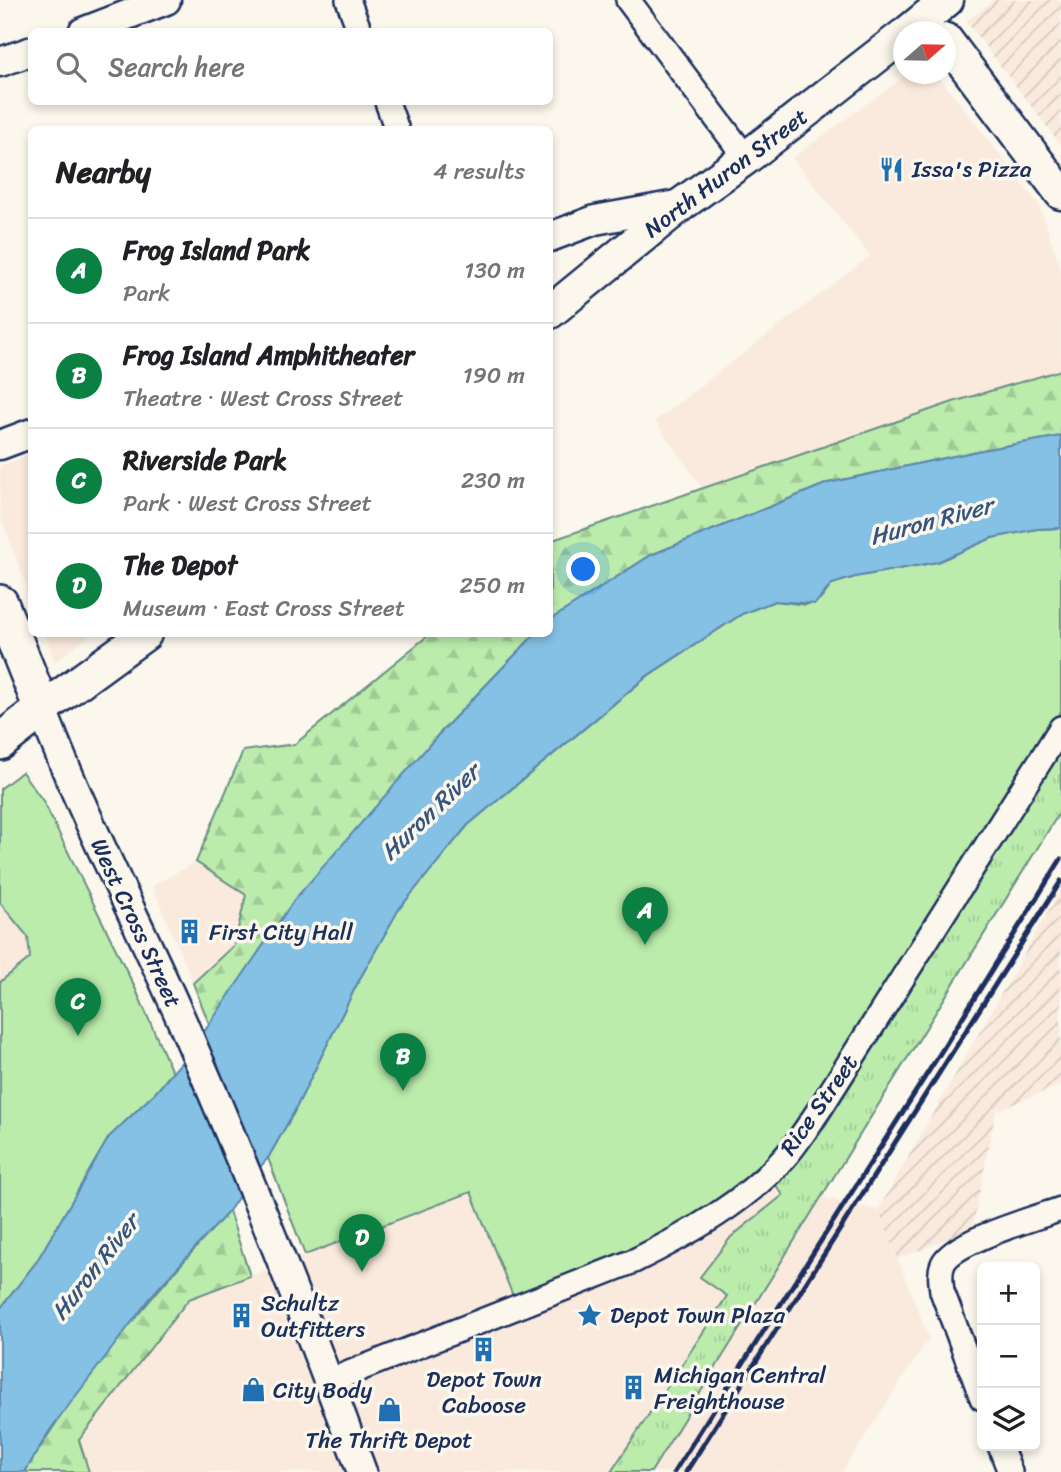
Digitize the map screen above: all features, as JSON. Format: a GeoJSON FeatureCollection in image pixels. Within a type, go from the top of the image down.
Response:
{"type":"FeatureCollection","features":[{"type":"Feature","properties":{"kind":"main road","name":"North Huron Street"},"geometry":{"type":"LineString","coordinates":[[553,310],[682,204],[893,47]]}},
{"type":"Feature","properties":{"kind":"main road"},"geometry":{"type":"LineString","coordinates":[[956,60],[1061,193]]}},
{"type":"Feature","properties":{"kind":"main road","name":"West Cross Street"},"geometry":{"type":"LineString","coordinates":[[0,603],[42,709]]}},
{"type":"Feature","properties":{"kind":"main road"},"geometry":{"type":"LineString","coordinates":[[0,742],[141,637]]}},
{"type":"Feature","properties":{"kind":"street"},"geometry":{"type":"LineString","coordinates":[[93,28],[166,0]]}},
{"type":"Feature","properties":{"kind":"street"},"geometry":{"type":"LineString","coordinates":[[348,0],[358,28]]}},
{"type":"Feature","properties":{"kind":"street"},"geometry":{"type":"LineString","coordinates":[[628,0],[746,158]]}},
{"type":"Feature","properties":{"kind":"street"},"geometry":{"type":"LineString","coordinates":[[0,62],[28,52]]}},
{"type":"Feature","properties":{"kind":"street"},"geometry":{"type":"LineString","coordinates":[[388,105],[396,126]]}},
{"type":"Feature","properties":{"kind":"street"},"geometry":{"type":"LineString","coordinates":[[553,236],[595,220],[682,204]]}},
{"type":"Feature","properties":{"kind":"street"},"geometry":{"type":"LineString","coordinates":[[0,445],[28,434]]}},
{"type":"Feature","properties":{"kind":"street","name":"West Cross Street"},"geometry":{"type":"LineString","coordinates":[[42,709],[66,772],[180,1019],[275,1243],[362,1472]]}},
{"type":"Feature","properties":{"kind":"street","name":"Rice Street"},"geometry":{"type":"LineString","coordinates":[[329,1381],[634,1261],[677,1240],[734,1203],[786,1156],[821,1107],[1061,728]]}},
{"type":"Feature","properties":{"kind":"street"},"geometry":{"type":"LineString","coordinates":[[978,1388],[942,1291],[940,1277],[943,1263],[952,1252],[968,1243],[1061,1209]]}},
{"type":"Feature","properties":{"kind":"street"},"geometry":{"type":"LineString","coordinates":[[1002,1451],[1010,1472]]}},
{"type":"Feature","properties":{"kind":"shaded area"},"geometry":{"type":"Polygon","coordinates":[[[994,0],[1061,0],[1061,145],[966,21],[994,0]]]}},
{"type":"Feature","properties":{"kind":"shaded area"},"geometry":{"type":"Polygon","coordinates":[[[894,84],[945,84],[1039,205],[1061,268],[1061,370],[953,402],[702,488],[655,421],[870,256],[792,158],[894,84]]]}},
{"type":"Feature","properties":{"kind":"shaded area"},"geometry":{"type":"Polygon","coordinates":[[[28,456],[28,590],[0,515],[0,466],[28,456]]]}},
{"type":"Feature","properties":{"kind":"shaded area"},"geometry":{"type":"Polygon","coordinates":[[[46,637],[87,637],[55,662],[46,637]]]}},
{"type":"Feature","properties":{"kind":"shaded area"},"geometry":{"type":"Polygon","coordinates":[[[196,862],[247,894],[234,945],[193,983],[152,886],[196,862]]]}},
{"type":"Feature","properties":{"kind":"shaded area"},"geometry":{"type":"Polygon","coordinates":[[[1061,889],[1061,1085],[996,1111],[972,1229],[898,1259],[878,1210],[1061,889]]]}},
{"type":"Feature","properties":{"kind":"shaded area"},"geometry":{"type":"Polygon","coordinates":[[[0,903],[28,937],[30,958],[0,982],[0,903]]]}},
{"type":"Feature","properties":{"kind":"shaded area"},"geometry":{"type":"Polygon","coordinates":[[[747,1180],[878,1210],[929,1338],[842,1472],[91,1472],[79,1440],[189,1299],[471,1192],[747,1180]]]}},
{"type":"Feature","properties":{"kind":"green space"},"geometry":{"type":"Polygon","coordinates":[[[1061,370],[1061,436],[828,483],[651,555],[553,618],[553,540],[953,402],[1061,370]]]}},
{"type":"Feature","properties":{"kind":"green space"},"geometry":{"type":"Polygon","coordinates":[[[1061,528],[1061,711],[788,1137],[747,1180],[689,1220],[651,1240],[513,1296],[471,1192],[305,1255],[268,1158],[399,908],[468,825],[648,676],[742,614],[775,601],[806,605],[822,598],[832,584],[855,577],[937,562],[992,538],[1037,529],[1061,528]]]}},
{"type":"Feature","properties":{"kind":"green space"},"geometry":{"type":"Polygon","coordinates":[[[426,637],[532,637],[438,735],[210,1026],[193,983],[234,945],[246,895],[196,862],[243,751],[295,744],[426,637]]]}},
{"type":"Feature","properties":{"kind":"green space"},"geometry":{"type":"Polygon","coordinates":[[[1061,750],[1061,810],[651,1472],[611,1472],[727,1296],[700,1277],[731,1237],[783,1195],[775,1184],[820,1134],[1061,750]]]}},
{"type":"Feature","properties":{"kind":"green space"},"geometry":{"type":"Polygon","coordinates":[[[22,772],[43,801],[136,990],[172,1072],[156,1092],[109,1137],[37,1261],[0,1309],[0,982],[30,958],[28,937],[0,903],[0,789],[22,772]]]}},
{"type":"Feature","properties":{"kind":"green space"},"geometry":{"type":"Polygon","coordinates":[[[229,1211],[250,1276],[189,1299],[79,1440],[89,1472],[25,1472],[70,1403],[120,1336],[229,1211]]]}},
{"type":"Feature","properties":{"kind":"water","name":"Huron River"},"geometry":{"type":"Polygon","coordinates":[[[1061,436],[1061,528],[1037,529],[992,538],[937,562],[855,577],[832,584],[815,604],[775,601],[742,614],[647,676],[468,825],[399,909],[358,982],[294,1112],[268,1158],[229,1211],[154,1293],[50,1430],[25,1472],[0,1472],[0,1309],[37,1261],[109,1137],[156,1092],[191,1051],[294,900],[438,735],[532,637],[553,637],[553,618],[651,555],[828,483],[1061,436]]]}},
{"type":"Feature","properties":{"kind":"railway"},"geometry":{"type":"LineString","coordinates":[[674,1472],[1061,859]]}},
{"type":"Feature","properties":{"kind":"railway"},"geometry":{"type":"LineString","coordinates":[[686,1472],[1061,881]]}},
{"type":"Feature","properties":{"kind":"place","name":"Issa's Pizza"},"geometry":{"type":"Point","coordinates":[892,169]}},
{"type":"Feature","properties":{"kind":"place","name":"First City Hall"},"geometry":{"type":"Point","coordinates":[189,932]}},
{"type":"Feature","properties":{"kind":"place","name":"Frog Island Park"},"geometry":{"type":"Point","coordinates":[645,945]}},
{"type":"Feature","properties":{"kind":"place","name":"Riverside Park"},"geometry":{"type":"Point","coordinates":[78,1036]}},
{"type":"Feature","properties":{"kind":"place","name":"Frog Island Amphitheater"},"geometry":{"type":"Point","coordinates":[403,1091]}},
{"type":"Feature","properties":{"kind":"place","name":"The Depot"},"geometry":{"type":"Point","coordinates":[362,1272]}},
{"type":"Feature","properties":{"kind":"place","name":"Depot Town Plaza"},"geometry":{"type":"Point","coordinates":[590,1315]}},
{"type":"Feature","properties":{"kind":"place","name":"Schultz Outfitters"},"geometry":{"type":"Point","coordinates":[241,1316]}},
{"type":"Feature","properties":{"kind":"place","name":"Depot Town Caboose"},"geometry":{"type":"Point","coordinates":[484,1349]}},
{"type":"Feature","properties":{"kind":"place","name":"Michigan Central Freighthouse"},"geometry":{"type":"Point","coordinates":[634,1388]}},
{"type":"Feature","properties":{"kind":"place","name":"City Body"},"geometry":{"type":"Point","coordinates":[253,1390]}},
{"type":"Feature","properties":{"kind":"place","name":"The Thrift Depot"},"geometry":{"type":"Point","coordinates":[389,1410]}}]}
